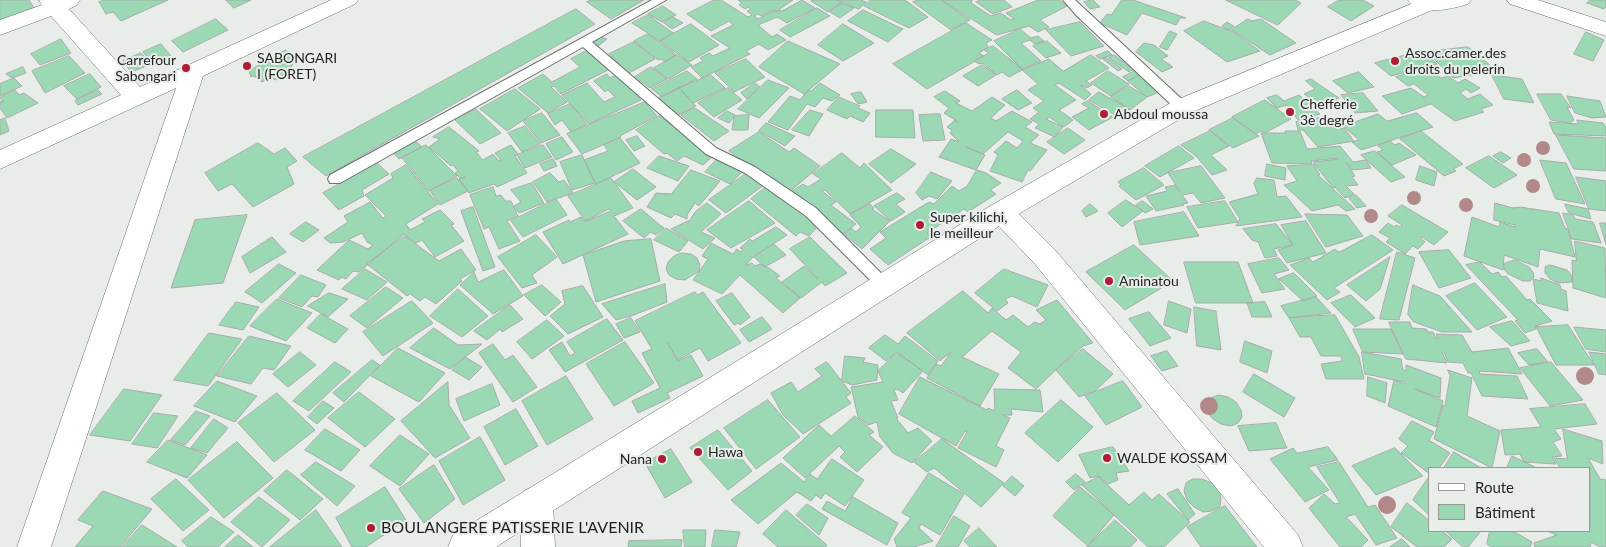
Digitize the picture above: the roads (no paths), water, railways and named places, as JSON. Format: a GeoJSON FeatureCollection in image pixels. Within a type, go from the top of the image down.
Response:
{"type":"FeatureCollection","features":[{"type":"Feature","properties":{"kind":"street"},"geometry":{"type":"LineString","coordinates":[[0,160],[348,0]]}},
{"type":"Feature","properties":{"kind":"street"},"geometry":{"type":"LineString","coordinates":[[465,547],[1001,212],[1182,107],[1424,2],[1461,0]]}},
{"type":"Feature","properties":{"kind":"street"},"geometry":{"type":"LineString","coordinates":[[1517,0],[1606,29]]}},
{"type":"Feature","properties":{"kind":"street"},"geometry":{"type":"LineString","coordinates":[[0,28],[59,2],[137,98]]}},
{"type":"Feature","properties":{"kind":"street"},"geometry":{"type":"LineString","coordinates":[[34,547],[193,71]]}},
{"type":"Feature","properties":{"kind":"street"},"geometry":{"type":"LineString","coordinates":[[1001,212],[1045,257],[1286,547]]}},
{"type":"Feature","properties":{"kind":"street"},"geometry":{"type":"LineString","coordinates":[[536,502],[538,547]]}},
{"type":"Feature","properties":{"kind":"lane"},"geometry":{"type":"LineString","coordinates":[[335,179],[660,0]]}},
{"type":"Feature","properties":{"kind":"lane"},"geometry":{"type":"LineString","coordinates":[[1069,0],[1081,14],[1182,107]]}},
{"type":"Feature","properties":{"kind":"lane"},"geometry":{"type":"LineString","coordinates":[[583,41],[712,150],[750,170],[811,212],[885,286]]}},
{"type":"Feature","properties":{"kind":"place","name":"Assoc.camer.des droits du pelerin"},"geometry":{"type":"Point","coordinates":[1395,61]}},
{"type":"Feature","properties":{"kind":"place","name":"SABONGARI I (FORET)"},"geometry":{"type":"Point","coordinates":[247,66]}},
{"type":"Feature","properties":{"kind":"place","name":"Carrefour Sabongari"},"geometry":{"type":"Point","coordinates":[186,68]}},
{"type":"Feature","properties":{"kind":"place","name":"Chefferie 3è degré"},"geometry":{"type":"Point","coordinates":[1290,112]}},
{"type":"Feature","properties":{"kind":"place","name":"Abdoul moussa"},"geometry":{"type":"Point","coordinates":[1104,114]}},
{"type":"Feature","properties":{"kind":"place","name":"Super kilichi, le meilleur"},"geometry":{"type":"Point","coordinates":[920,225]}},
{"type":"Feature","properties":{"kind":"place","name":"Aminatou"},"geometry":{"type":"Point","coordinates":[1109,281]}},
{"type":"Feature","properties":{"kind":"place","name":"Hawa"},"geometry":{"type":"Point","coordinates":[698,452]}},
{"type":"Feature","properties":{"kind":"place","name":"WALDE KOSSAM"},"geometry":{"type":"Point","coordinates":[1107,458]}},
{"type":"Feature","properties":{"kind":"place","name":"Nana"},"geometry":{"type":"Point","coordinates":[662,459]}},
{"type":"Feature","properties":{"kind":"place","name":"BOULANGERE PATISSERIE L'AVENIR"},"geometry":{"type":"Point","coordinates":[371,528]}}]}
